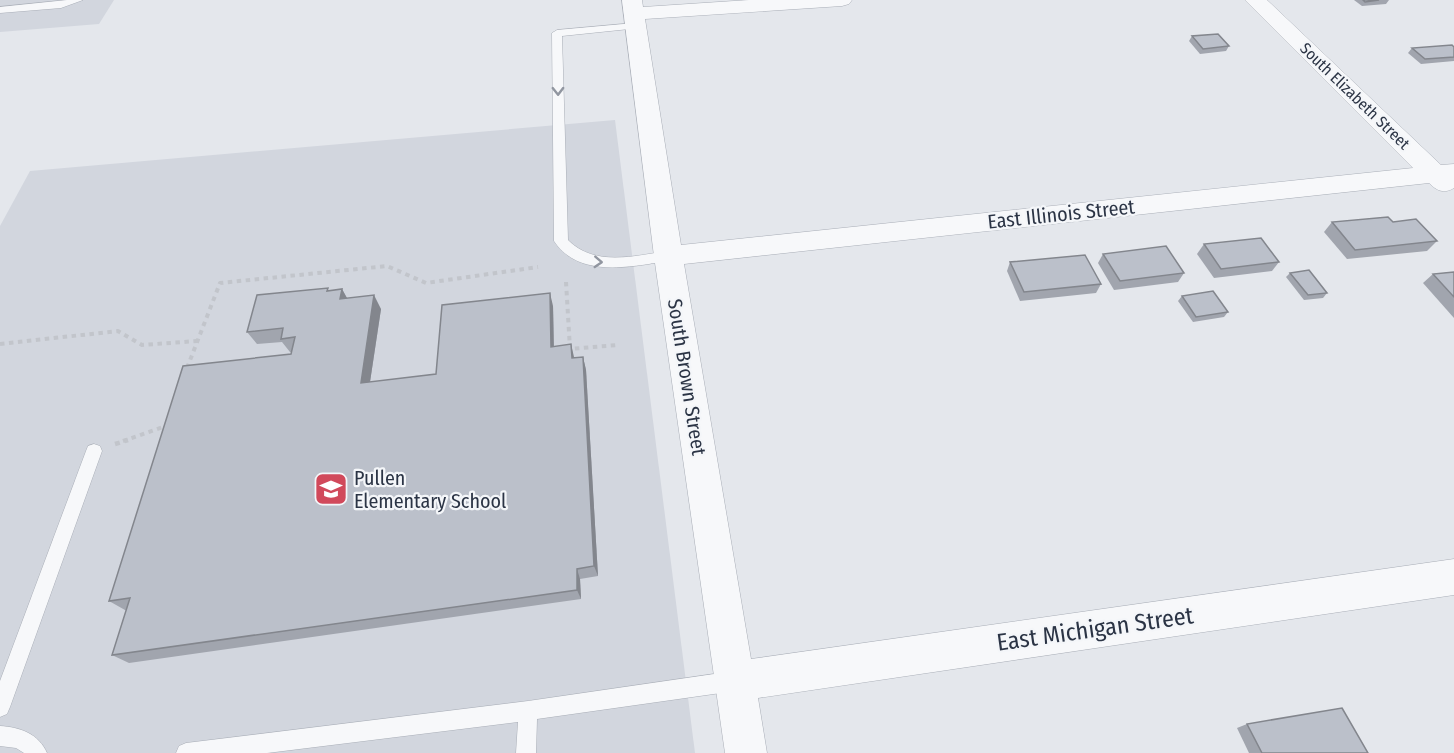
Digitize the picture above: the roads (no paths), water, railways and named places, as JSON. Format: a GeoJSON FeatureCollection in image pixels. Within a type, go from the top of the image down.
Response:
{"type":"FeatureCollection","features":[{"type":"Feature","properties":{"kind":"street"},"geometry":{"type":"LineString","coordinates":[[634,13],[843,0]]}},
{"type":"Feature","properties":{"kind":"street","name":"South Elizabeth Street"},"geometry":{"type":"LineString","coordinates":[[1255,0],[1448,179]]}},
{"type":"Feature","properties":{"kind":"street","name":"South Brown Street"},"geometry":{"type":"LineString","coordinates":[[634,13],[668,256],[746,753]]}},
{"type":"Feature","properties":{"kind":"street","name":"East Illinois Street"},"geometry":{"type":"LineString","coordinates":[[668,256],[1448,179]]}},
{"type":"Feature","properties":{"kind":"street","name":"East Michigan Street"},"geometry":{"type":"LineString","coordinates":[[735,681],[1454,577]]}},
{"type":"Feature","properties":{"kind":"lane"},"geometry":{"type":"LineString","coordinates":[[0,10],[61,6],[78,0]]}},
{"type":"Feature","properties":{"kind":"lane"},"geometry":{"type":"LineString","coordinates":[[634,13],[557,33],[561,241],[570,253],[585,261],[611,263],[668,256]]}},
{"type":"Feature","properties":{"kind":"lane"},"geometry":{"type":"LineString","coordinates":[[0,707],[94,451]]}},
{"type":"Feature","properties":{"kind":"lane"},"geometry":{"type":"LineString","coordinates":[[186,753],[528,711],[735,681]]}},
{"type":"Feature","properties":{"kind":"lane"},"geometry":{"type":"LineString","coordinates":[[526,753],[528,711]]}},
{"type":"Feature","properties":{"kind":"lane"},"geometry":{"type":"LineString","coordinates":[[0,736],[13,736],[32,745],[37,753]]}},
{"type":"Feature","properties":{"kind":"place","name":"Pullen Elementary School"},"geometry":{"type":"Point","coordinates":[331,489]}}]}
